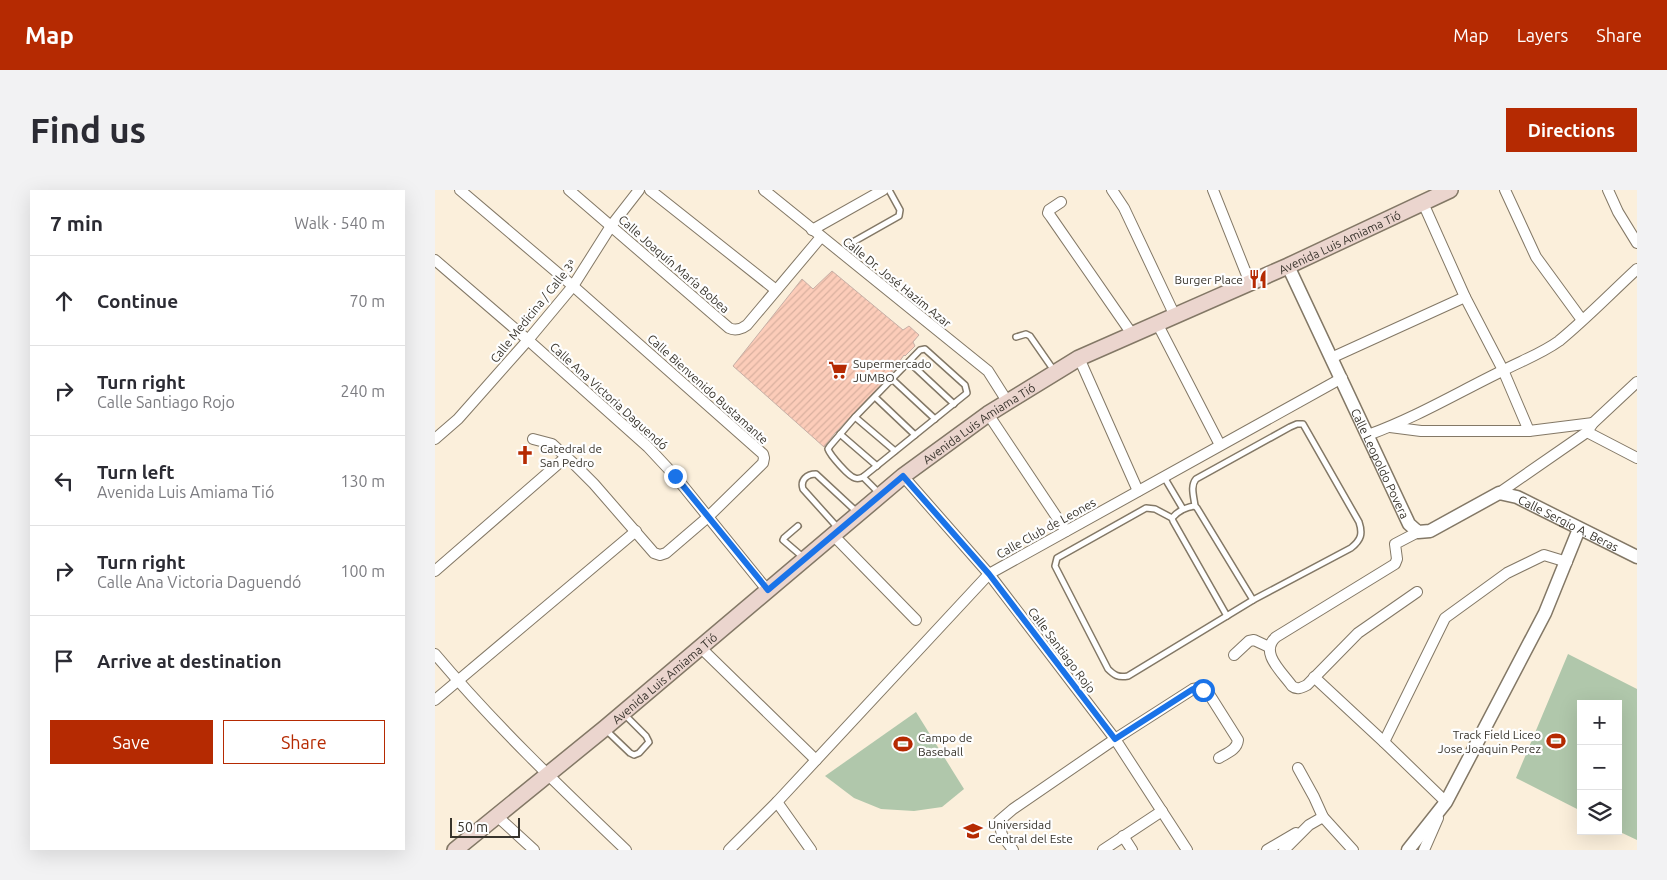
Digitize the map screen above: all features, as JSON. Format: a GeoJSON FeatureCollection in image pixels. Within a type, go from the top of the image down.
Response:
{"type":"FeatureCollection","features":[{"type":"Feature","properties":{"kind":"main road","name":"Avenida Luis Amiama Tió"},"geometry":{"type":"LineString","coordinates":[[455,850],[701,648],[903,476],[1007,401],[1079,358],[1288,266],[1423,203],[1442,192]]}},
{"type":"Feature","properties":{"kind":"street","name":"Calle Bienvenido Bustamante"},"geometry":{"type":"LineString","coordinates":[[460,190],[573,286],[763,455],[763,463],[709,517],[666,553],[660,555],[654,553],[594,484],[552,444],[533,439]]}},
{"type":"Feature","properties":{"kind":"street","name":"Calle Joaquín María Bobea"},"geometry":{"type":"LineString","coordinates":[[569,190],[731,329],[739,329],[745,326],[821,237]]}},
{"type":"Feature","properties":{"kind":"street","name":"Calle Medicina / Calle 3ª"},"geometry":{"type":"LineString","coordinates":[[435,439],[458,420],[529,340],[573,286],[611,226],[639,190]]}},
{"type":"Feature","properties":{"kind":"street"},"geometry":{"type":"LineString","coordinates":[[650,190],[776,290]]}},
{"type":"Feature","properties":{"kind":"street","name":"Calle Dr. José Hazim Azar"},"geometry":{"type":"LineString","coordinates":[[764,190],[988,371],[1007,401]]}},
{"type":"Feature","properties":{"kind":"street"},"geometry":{"type":"LineString","coordinates":[[812,230],[867,193],[883,190]]}},
{"type":"Feature","properties":{"kind":"street"},"geometry":{"type":"LineString","coordinates":[[1113,190],[1125,208],[1175,316]]}},
{"type":"Feature","properties":{"kind":"street"},"geometry":{"type":"LineString","coordinates":[[1213,190],[1249,283]]}},
{"type":"Feature","properties":{"kind":"street"},"geometry":{"type":"LineString","coordinates":[[1505,190],[1536,257],[1582,320]]}},
{"type":"Feature","properties":{"kind":"street"},"geometry":{"type":"LineString","coordinates":[[1608,190],[1618,212],[1637,243]]}},
{"type":"Feature","properties":{"kind":"street"},"geometry":{"type":"LineString","coordinates":[[1061,202],[1051,207],[1048,213],[1132,334]]}},
{"type":"Feature","properties":{"kind":"street"},"geometry":{"type":"LineString","coordinates":[[1423,203],[1465,297],[1503,370],[1529,431]]}},
{"type":"Feature","properties":{"kind":"street","name":"Calle Ana Victoria Daguendó"},"geometry":{"type":"LineString","coordinates":[[435,260],[529,340],[648,447],[675,476],[768,590]]}},
{"type":"Feature","properties":{"kind":"street","name":"Calle Leopoldo Povera"},"geometry":{"type":"LineString","coordinates":[[1288,266],[1409,524],[1418,532],[1430,531],[1499,492],[1587,432]]}},
{"type":"Feature","properties":{"kind":"street"},"geometry":{"type":"LineString","coordinates":[[1368,435],[1439,404],[1503,370],[1542,353],[1559,341],[1637,269]]}},
{"type":"Feature","properties":{"kind":"street"},"geometry":{"type":"LineString","coordinates":[[1331,358],[1465,297]]}},
{"type":"Feature","properties":{"kind":"street"},"geometry":{"type":"LineString","coordinates":[[1157,323],[1220,445]]}},
{"type":"Feature","properties":{"kind":"street"},"geometry":{"type":"LineString","coordinates":[[1079,358],[1138,491]]}},
{"type":"Feature","properties":{"kind":"street","name":"Calle Club de Leones"},"geometry":{"type":"LineString","coordinates":[[731,850],[989,574],[1342,378]]}},
{"type":"Feature","properties":{"kind":"street"},"geometry":{"type":"LineString","coordinates":[[1637,382],[1593,423],[1587,432],[1637,458]]}},
{"type":"Feature","properties":{"kind":"street"},"geometry":{"type":"LineString","coordinates":[[988,414],[1066,532]]}},
{"type":"Feature","properties":{"kind":"street"},"geometry":{"type":"LineString","coordinates":[[1389,427],[1421,431],[1529,431],[1593,423]]}},
{"type":"Feature","properties":{"kind":"street"},"geometry":{"type":"LineString","coordinates":[[435,571],[566,457]]}},
{"type":"Feature","properties":{"kind":"street","name":"Calle Santiago Rojo"},"geometry":{"type":"LineString","coordinates":[[903,476],[989,574],[1115,739],[1187,850]]}},
{"type":"Feature","properties":{"kind":"street","name":"Calle Sergio A. Beras"},"geometry":{"type":"LineString","coordinates":[[1499,492],[1517,497],[1637,557]]}},
{"type":"Feature","properties":{"kind":"street"},"geometry":{"type":"LineString","coordinates":[[1424,850],[1444,805],[1545,613],[1579,529]]}},
{"type":"Feature","properties":{"kind":"street"},"geometry":{"type":"LineString","coordinates":[[435,700],[636,531]]}},
{"type":"Feature","properties":{"kind":"street"},"geometry":{"type":"LineString","coordinates":[[836,532],[916,620]]}},
{"type":"Feature","properties":{"kind":"street"},"geometry":{"type":"LineString","coordinates":[[1417,592],[1358,633],[1302,688],[1294,688],[1271,656],[1269,647],[1276,637],[1395,564],[1397,559],[1395,544],[1418,532]]}},
{"type":"Feature","properties":{"kind":"street"},"geometry":{"type":"LineString","coordinates":[[1384,742],[1445,618],[1479,591],[1507,573],[1544,555],[1567,562]]}},
{"type":"Feature","properties":{"kind":"street"},"geometry":{"type":"LineString","coordinates":[[1234,655],[1249,641],[1254,640],[1269,647]]}},
{"type":"Feature","properties":{"kind":"street"},"geometry":{"type":"LineString","coordinates":[[701,648],[816,760]]}},
{"type":"Feature","properties":{"kind":"street"},"geometry":{"type":"LineString","coordinates":[[435,654],[457,680],[548,774],[626,850]]}},
{"type":"Feature","properties":{"kind":"street"},"geometry":{"type":"LineString","coordinates":[[1314,677],[1384,742],[1444,805]]}},
{"type":"Feature","properties":{"kind":"street"},"geometry":{"type":"LineString","coordinates":[[1013,850],[1002,835],[999,821],[1013,809],[1115,739],[1193,689],[1198,688],[1209,694],[1237,740],[1237,745],[1233,750],[1219,758]]}},
{"type":"Feature","properties":{"kind":"street"},"geometry":{"type":"LineString","coordinates":[[1298,768],[1323,816],[1353,850]]}},
{"type":"Feature","properties":{"kind":"street"},"geometry":{"type":"LineString","coordinates":[[777,802],[811,850]]}},
{"type":"Feature","properties":{"kind":"street"},"geometry":{"type":"LineString","coordinates":[[1409,850],[1444,805]]}},
{"type":"Feature","properties":{"kind":"street"},"geometry":{"type":"LineString","coordinates":[[1103,850],[1162,811]]}},
{"type":"Feature","properties":{"kind":"street"},"geometry":{"type":"LineString","coordinates":[[497,816],[534,850]]}},
{"type":"Feature","properties":{"kind":"street"},"geometry":{"type":"LineString","coordinates":[[1267,850],[1323,816]]}},
{"type":"Feature","properties":{"kind":"street"},"geometry":{"type":"LineString","coordinates":[[1284,850],[1309,825]]}},
{"type":"Feature","properties":{"kind":"street"},"geometry":{"type":"LineString","coordinates":[[1123,836],[1131,850]]}},
{"type":"Feature","properties":{"kind":"lane"},"geometry":{"type":"LineString","coordinates":[[853,242],[899,216],[900,210],[889,190]]}},
{"type":"Feature","properties":{"kind":"lane"},"geometry":{"type":"LineString","coordinates":[[1016,337],[1026,334],[1031,336],[1055,373]]}},
{"type":"Feature","properties":{"kind":"lane"},"geometry":{"type":"LineString","coordinates":[[925,349],[965,386],[967,393],[863,477],[852,477],[831,455],[828,449],[855,417],[909,362],[920,350],[925,349]]}},
{"type":"Feature","properties":{"kind":"lane"},"geometry":{"type":"LineString","coordinates":[[909,362],[953,404]]}},
{"type":"Feature","properties":{"kind":"lane"},"geometry":{"type":"LineString","coordinates":[[892,379],[935,419]]}},
{"type":"Feature","properties":{"kind":"lane"},"geometry":{"type":"LineString","coordinates":[[875,397],[915,435]]}},
{"type":"Feature","properties":{"kind":"lane"},"geometry":{"type":"LineString","coordinates":[[855,417],[895,451]]}},
{"type":"Feature","properties":{"kind":"lane"},"geometry":{"type":"LineString","coordinates":[[1227,616],[1172,518],[1155,509],[1146,508],[1057,558],[1055,561],[1055,566],[1071,600],[1108,669],[1115,676],[1121,678],[1128,676],[1227,616],[1253,600],[1358,543],[1362,530],[1359,522],[1303,424],[1290,427],[1193,483],[1195,506],[1253,600]]}},
{"type":"Feature","properties":{"kind":"lane"},"geometry":{"type":"LineString","coordinates":[[840,434],[877,466]]}},
{"type":"Feature","properties":{"kind":"lane"},"geometry":{"type":"LineString","coordinates":[[836,532],[803,489],[804,479],[810,474],[816,474],[859,513]]}},
{"type":"Feature","properties":{"kind":"lane"},"geometry":{"type":"LineString","coordinates":[[863,477],[881,495]]}},
{"type":"Feature","properties":{"kind":"lane"},"geometry":{"type":"LineString","coordinates":[[1163,477],[1183,509]]}},
{"type":"Feature","properties":{"kind":"lane"},"geometry":{"type":"LineString","coordinates":[[1172,518],[1183,509],[1195,506]]}},
{"type":"Feature","properties":{"kind":"lane"},"geometry":{"type":"LineString","coordinates":[[798,526],[783,540],[805,559]]}},
{"type":"Feature","properties":{"kind":"lane"},"geometry":{"type":"LineString","coordinates":[[605,728],[630,753],[634,755],[639,753],[649,742],[647,736],[622,713]]}},
{"type":"Feature","properties":{"kind":"green space","name":"Track Field Liceo Jose Joaquin Perez"},"geometry":{"type":"Polygon","coordinates":[[[1568,654],[1637,689],[1637,840],[1622,833],[1622,700],[1577,700],[1577,809],[1516,778],[1568,654]]]}},
{"type":"Feature","properties":{"kind":"green space","name":"Campo de Baseball"},"geometry":{"type":"Polygon","coordinates":[[[916,712],[964,789],[942,807],[914,811],[881,809],[854,798],[825,776],[916,712]]]}},
{"type":"Feature","properties":{"kind":"building"},"geometry":{"type":"Polygon","coordinates":[[[832,271],[903,330],[909,326],[919,335],[913,342],[915,346],[904,355],[890,375],[824,447],[733,366],[802,279],[813,289],[832,271]]]}},
{"type":"Feature","properties":{"kind":"place","name":"Burger Place"},"geometry":{"type":"Point","coordinates":[1258,279]}},
{"type":"Feature","properties":{"kind":"place","name":"Supermercado JUMBO"},"geometry":{"type":"Point","coordinates":[838,370]}},
{"type":"Feature","properties":{"kind":"place","name":"Catedral de San Pedro"},"geometry":{"type":"Point","coordinates":[525,455]}},
{"type":"Feature","properties":{"kind":"place","name":"Track Field Liceo Jose Joaquin Perez"},"geometry":{"type":"Point","coordinates":[1556,741]}},
{"type":"Feature","properties":{"kind":"place","name":"Campo de Baseball"},"geometry":{"type":"Point","coordinates":[903,744]}},
{"type":"Feature","properties":{"kind":"place","name":"Universidad Central del Este"},"geometry":{"type":"Point","coordinates":[973,831]}},
{"type":"Feature","properties":{"kind":"route"},"geometry":{"type":"LineString","coordinates":[[675,476],[768,590],[903,476],[989,574],[1115,739],[1193,689],[1203,690]]}}]}
